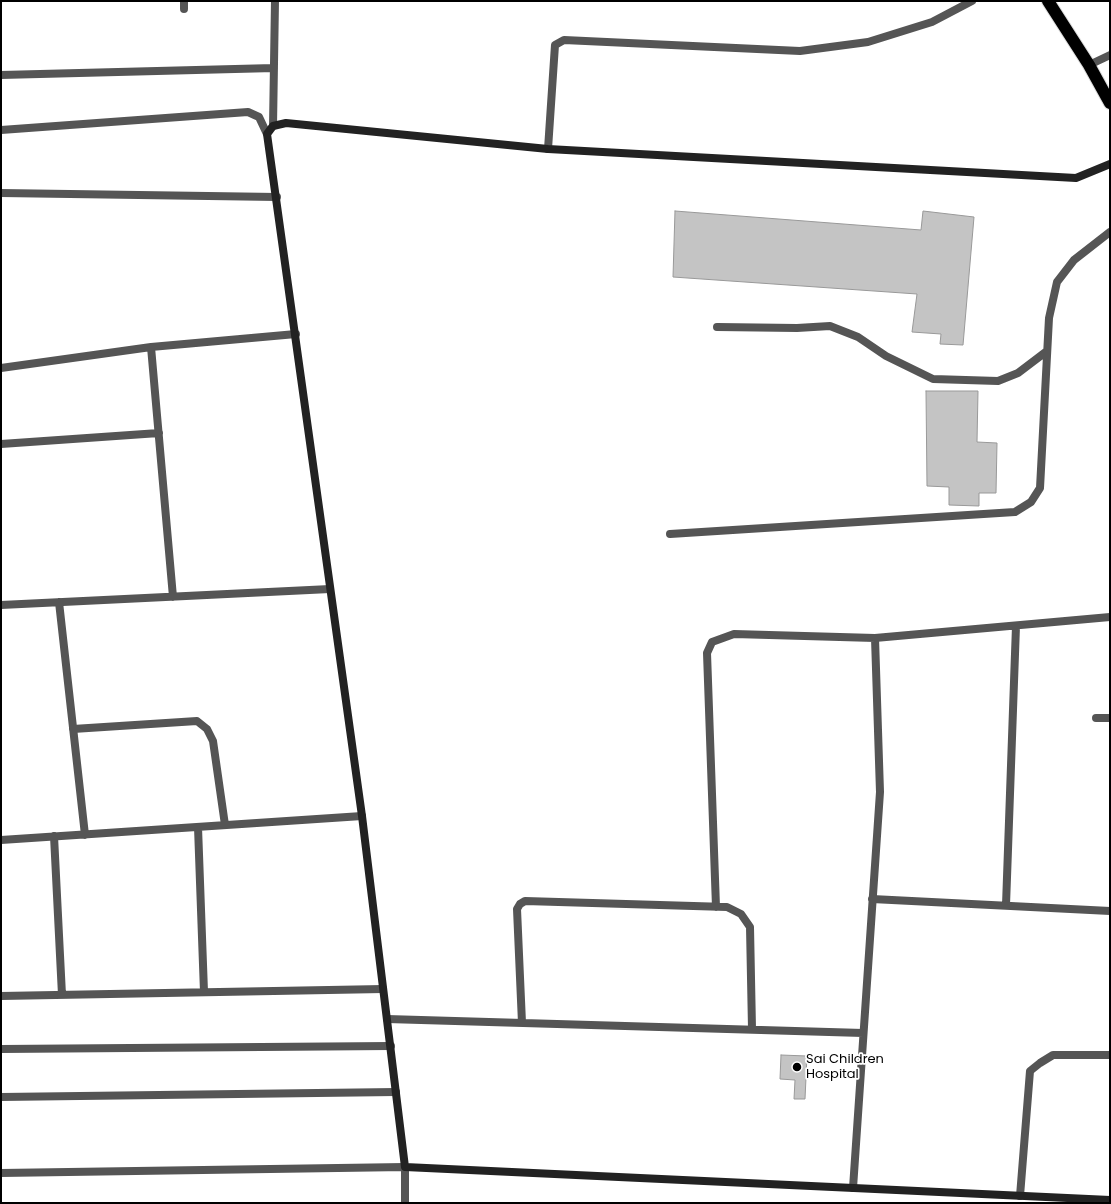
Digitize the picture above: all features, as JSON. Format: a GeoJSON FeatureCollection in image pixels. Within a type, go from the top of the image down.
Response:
{"type":"FeatureCollection","features":[{"type":"Feature","properties":{"kind":"highway"},"geometry":{"type":"LineString","coordinates":[[1048,1],[1089,65],[1110,103]]}},
{"type":"Feature","properties":{"kind":"street"},"geometry":{"type":"LineString","coordinates":[[267,134],[273,126],[275,1]]}},
{"type":"Feature","properties":{"kind":"street"},"geometry":{"type":"LineString","coordinates":[[548,149],[555,44],[564,40],[800,51],[868,42],[932,22],[972,1]]}},
{"type":"Feature","properties":{"kind":"street"},"geometry":{"type":"LineString","coordinates":[[1089,65],[1110,55]]}},
{"type":"Feature","properties":{"kind":"street"},"geometry":{"type":"LineString","coordinates":[[1,75],[274,68]]}},
{"type":"Feature","properties":{"kind":"street"},"geometry":{"type":"LineString","coordinates":[[1,130],[248,112],[258,117],[267,134],[277,197],[362,816],[405,1167],[405,1203]]}},
{"type":"Feature","properties":{"kind":"street"},"geometry":{"type":"LineString","coordinates":[[273,126],[286,123],[548,149],[1076,178],[1110,164]]}},
{"type":"Feature","properties":{"kind":"street"},"geometry":{"type":"LineString","coordinates":[[1,193],[277,197]]}},
{"type":"Feature","properties":{"kind":"street"},"geometry":{"type":"LineString","coordinates":[[670,534],[1015,512],[1031,502],[1040,488],[1050,318],[1057,282],[1074,260],[1110,232]]}},
{"type":"Feature","properties":{"kind":"street"},"geometry":{"type":"LineString","coordinates":[[717,327],[798,328],[830,326],[858,337],[886,356],[933,379],[998,382],[1018,373],[1048,351]]}},
{"type":"Feature","properties":{"kind":"street"},"geometry":{"type":"LineString","coordinates":[[1,368],[151,347],[296,334]]}},
{"type":"Feature","properties":{"kind":"street"},"geometry":{"type":"LineString","coordinates":[[151,347],[173,596]]}},
{"type":"Feature","properties":{"kind":"street"},"geometry":{"type":"LineString","coordinates":[[1,444],[159,433]]}},
{"type":"Feature","properties":{"kind":"street"},"geometry":{"type":"LineString","coordinates":[[1,605],[330,589]]}},
{"type":"Feature","properties":{"kind":"street"},"geometry":{"type":"LineString","coordinates":[[59,602],[85,835]]}},
{"type":"Feature","properties":{"kind":"street"},"geometry":{"type":"LineString","coordinates":[[716,907],[707,653],[712,642],[734,634],[875,638],[1110,617]]}},
{"type":"Feature","properties":{"kind":"street"},"geometry":{"type":"LineString","coordinates":[[1006,905],[1016,626]]}},
{"type":"Feature","properties":{"kind":"street"},"geometry":{"type":"LineString","coordinates":[[853,1188],[880,792],[875,638]]}},
{"type":"Feature","properties":{"kind":"street"},"geometry":{"type":"LineString","coordinates":[[1096,718],[1110,718]]}},
{"type":"Feature","properties":{"kind":"street"},"geometry":{"type":"LineString","coordinates":[[74,729],[197,721],[207,729],[213,741],[225,826]]}},
{"type":"Feature","properties":{"kind":"street"},"geometry":{"type":"LineString","coordinates":[[1,840],[362,816]]}},
{"type":"Feature","properties":{"kind":"street"},"geometry":{"type":"LineString","coordinates":[[198,827],[204,992]]}},
{"type":"Feature","properties":{"kind":"street"},"geometry":{"type":"LineString","coordinates":[[54,836],[62,995]]}},
{"type":"Feature","properties":{"kind":"street"},"geometry":{"type":"LineString","coordinates":[[872,899],[1110,911]]}},
{"type":"Feature","properties":{"kind":"street"},"geometry":{"type":"LineString","coordinates":[[522,1023],[517,909],[520,904],[525,901],[716,907],[726,908],[741,914],[750,927],[752,1029]]}},
{"type":"Feature","properties":{"kind":"street"},"geometry":{"type":"LineString","coordinates":[[1,996],[383,989]]}},
{"type":"Feature","properties":{"kind":"street"},"geometry":{"type":"LineString","coordinates":[[387,1019],[863,1032]]}},
{"type":"Feature","properties":{"kind":"street"},"geometry":{"type":"LineString","coordinates":[[1,1049],[390,1046]]}},
{"type":"Feature","properties":{"kind":"street"},"geometry":{"type":"LineString","coordinates":[[1020,1196],[1030,1071],[1053,1055],[1110,1055]]}},
{"type":"Feature","properties":{"kind":"street"},"geometry":{"type":"LineString","coordinates":[[1,1097],[396,1092]]}},
{"type":"Feature","properties":{"kind":"street"},"geometry":{"type":"LineString","coordinates":[[1,1173],[405,1167],[1110,1200]]}},
{"type":"Feature","properties":{"kind":"building"},"geometry":{"type":"Polygon","coordinates":[[[675,211],[921,230],[923,211],[974,217],[963,345],[940,344],[941,334],[912,332],[917,294],[673,277],[675,211]]]}},
{"type":"Feature","properties":{"kind":"building"},"geometry":{"type":"Polygon","coordinates":[[[926,391],[978,391],[977,442],[997,443],[996,493],[979,493],[979,506],[949,505],[949,487],[927,486],[926,391]]]}},
{"type":"Feature","properties":{"kind":"building"},"geometry":{"type":"Polygon","coordinates":[[[781,1055],[807,1056],[805,1099],[794,1099],[795,1080],[780,1079],[781,1055]]]}},
{"type":"Feature","properties":{"kind":"place","name":"Sai Children Hospital"},"geometry":{"type":"Point","coordinates":[797,1067]}}]}
